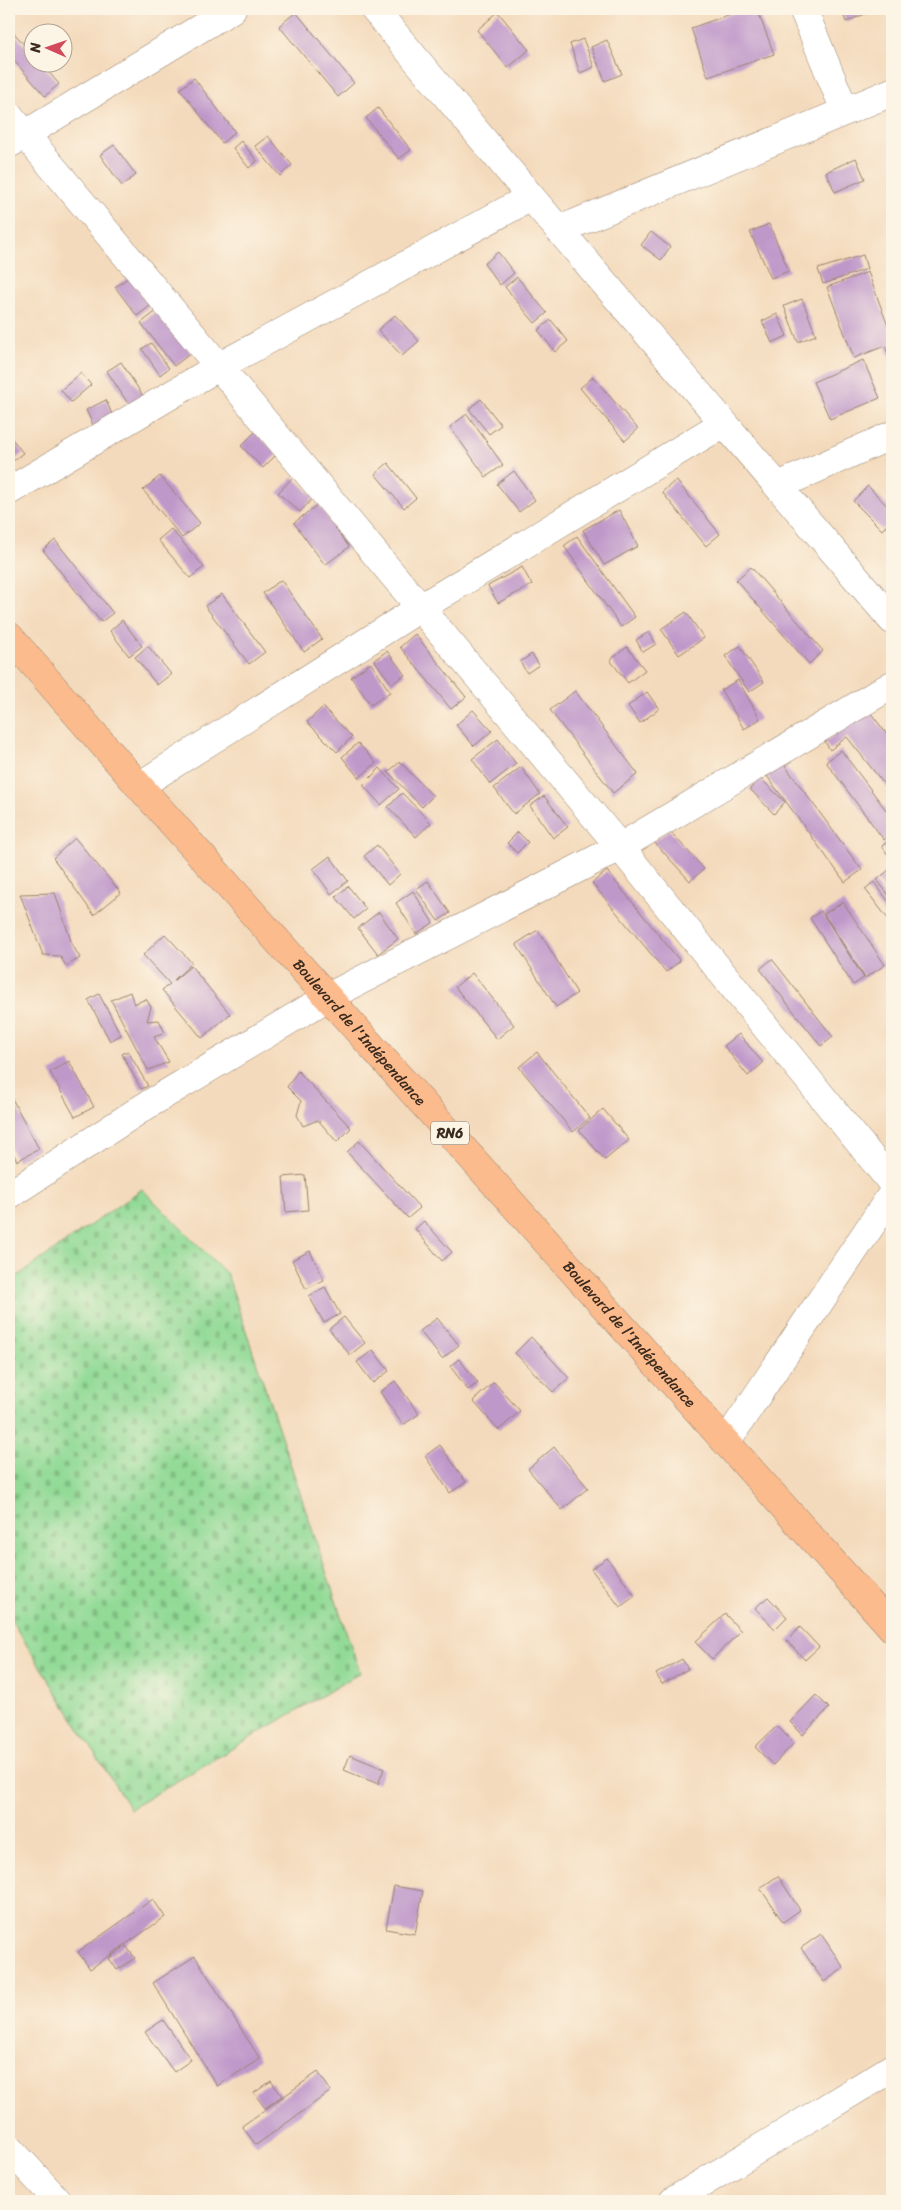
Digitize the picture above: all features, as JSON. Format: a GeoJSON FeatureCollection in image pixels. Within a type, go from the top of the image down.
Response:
{"type":"FeatureCollection","features":[{"type":"Feature","properties":{"kind":"highway","name":"Boulevard de l'Indépendance"},"geometry":{"type":"LineString","coordinates":[[9,636],[139,786],[892,1628]]}},
{"type":"Feature","properties":{"kind":"street"},"geometry":{"type":"LineString","coordinates":[[232,9],[14,131],[218,367],[620,847],[892,1183]]}},
{"type":"Feature","properties":{"kind":"street"},"geometry":{"type":"LineString","coordinates":[[374,9],[531,197],[892,620]]}},
{"type":"Feature","properties":{"kind":"street"},"geometry":{"type":"LineString","coordinates":[[803,9],[846,111]]}},
{"type":"Feature","properties":{"kind":"street"},"geometry":{"type":"LineString","coordinates":[[559,230],[892,92]]}},
{"type":"Feature","properties":{"kind":"street"},"geometry":{"type":"LineString","coordinates":[[9,491],[218,367],[531,197]]}},
{"type":"Feature","properties":{"kind":"street"},"geometry":{"type":"LineString","coordinates":[[139,786],[420,608],[724,423]]}},
{"type":"Feature","properties":{"kind":"street"},"geometry":{"type":"LineString","coordinates":[[778,486],[892,435]]}},
{"type":"Feature","properties":{"kind":"street"},"geometry":{"type":"LineString","coordinates":[[9,1195],[144,1107],[328,997],[620,847],[892,685]]}},
{"type":"Feature","properties":{"kind":"street"},"geometry":{"type":"LineString","coordinates":[[726,1442],[892,1194]]}},
{"type":"Feature","properties":{"kind":"street"},"geometry":{"type":"LineString","coordinates":[[673,2201],[892,2068]]}},
{"type":"Feature","properties":{"kind":"street"},"geometry":{"type":"LineString","coordinates":[[9,2148],[58,2201]]}},
{"type":"Feature","properties":{"kind":"green space"},"geometry":{"type":"Polygon","coordinates":[[[142,1189],[227,1274],[360,1673],[130,1809],[9,1617],[9,1282],[142,1189]]]}},
{"type":"Feature","properties":{"kind":"building"},"geometry":{"type":"Polygon","coordinates":[[[745,9],[757,9],[774,54],[708,77],[691,28],[745,9]]]}},
{"type":"Feature","properties":{"kind":"building"},"geometry":{"type":"Polygon","coordinates":[[[841,9],[866,9],[867,13],[846,22],[841,9]]]}},
{"type":"Feature","properties":{"kind":"building"},"geometry":{"type":"Polygon","coordinates":[[[296,12],[354,83],[338,97],[279,26],[296,12]]]}},
{"type":"Feature","properties":{"kind":"building"},"geometry":{"type":"Polygon","coordinates":[[[498,12],[529,50],[508,68],[477,30],[498,12]]]}},
{"type":"Feature","properties":{"kind":"building"},"geometry":{"type":"Polygon","coordinates":[[[9,27],[22,42],[22,70],[9,55],[9,27]]]}},
{"type":"Feature","properties":{"kind":"building"},"geometry":{"type":"Polygon","coordinates":[[[583,39],[594,67],[580,73],[570,44],[583,39]]]}},
{"type":"Feature","properties":{"kind":"building"},"geometry":{"type":"Polygon","coordinates":[[[607,40],[622,74],[605,81],[591,47],[607,40]]]}},
{"type":"Feature","properties":{"kind":"building"},"geometry":{"type":"Polygon","coordinates":[[[24,72],[49,72],[59,84],[45,96],[24,72]]]}},
{"type":"Feature","properties":{"kind":"building"},"geometry":{"type":"Polygon","coordinates":[[[194,78],[235,132],[222,143],[180,89],[194,78]]]}},
{"type":"Feature","properties":{"kind":"building"},"geometry":{"type":"Polygon","coordinates":[[[378,108],[411,150],[399,159],[366,118],[378,108]]]}},
{"type":"Feature","properties":{"kind":"building"},"geometry":{"type":"Polygon","coordinates":[[[268,136],[292,165],[280,176],[255,146],[268,136]]]}},
{"type":"Feature","properties":{"kind":"building"},"geometry":{"type":"Polygon","coordinates":[[[241,141],[257,161],[249,168],[233,148],[241,141]]]}},
{"type":"Feature","properties":{"kind":"building"},"geometry":{"type":"Polygon","coordinates":[[[114,145],[136,175],[122,186],[100,155],[114,145]]]}},
{"type":"Feature","properties":{"kind":"building"},"geometry":{"type":"Polygon","coordinates":[[[856,158],[865,179],[835,192],[826,172],[856,158]]]}},
{"type":"Feature","properties":{"kind":"building"},"geometry":{"type":"Polygon","coordinates":[[[769,224],[789,271],[771,278],[750,232],[769,224]]]}},
{"type":"Feature","properties":{"kind":"building"},"geometry":{"type":"Polygon","coordinates":[[[651,232],[670,247],[661,260],[641,245],[651,232]]]}},
{"type":"Feature","properties":{"kind":"building"},"geometry":{"type":"Polygon","coordinates":[[[498,252],[514,273],[500,285],[484,264],[498,252]]]}},
{"type":"Feature","properties":{"kind":"building"},"geometry":{"type":"Polygon","coordinates":[[[863,255],[867,269],[823,284],[818,269],[863,255]]]}},
{"type":"Feature","properties":{"kind":"building"},"geometry":{"type":"Polygon","coordinates":[[[868,272],[892,337],[892,365],[885,346],[854,358],[827,287],[868,272]]]}},
{"type":"Feature","properties":{"kind":"building"},"geometry":{"type":"Polygon","coordinates":[[[129,277],[150,306],[137,316],[115,287],[129,277]]]}},
{"type":"Feature","properties":{"kind":"building"},"geometry":{"type":"Polygon","coordinates":[[[517,277],[547,313],[535,323],[505,287],[517,277]]]}},
{"type":"Feature","properties":{"kind":"building"},"geometry":{"type":"Polygon","coordinates":[[[802,299],[816,335],[798,342],[784,306],[802,299]]]}},
{"type":"Feature","properties":{"kind":"building"},"geometry":{"type":"Polygon","coordinates":[[[158,310],[191,353],[174,366],[141,323],[158,310]]]}},
{"type":"Feature","properties":{"kind":"building"},"geometry":{"type":"Polygon","coordinates":[[[777,314],[787,336],[772,343],[762,321],[777,314]]]}},
{"type":"Feature","properties":{"kind":"building"},"geometry":{"type":"Polygon","coordinates":[[[395,315],[419,341],[402,356],[378,330],[395,315]]]}},
{"type":"Feature","properties":{"kind":"building"},"geometry":{"type":"Polygon","coordinates":[[[551,320],[568,341],[555,352],[538,330],[551,320]]]}},
{"type":"Feature","properties":{"kind":"building"},"geometry":{"type":"Polygon","coordinates":[[[151,343],[169,368],[160,375],[142,349],[151,343]]]}},
{"type":"Feature","properties":{"kind":"building"},"geometry":{"type":"Polygon","coordinates":[[[863,360],[880,398],[830,419],[813,382],[863,360]]]}},
{"type":"Feature","properties":{"kind":"building"},"geometry":{"type":"Polygon","coordinates":[[[121,362],[143,396],[129,405],[107,371],[121,362]]]}},
{"type":"Feature","properties":{"kind":"building"},"geometry":{"type":"Polygon","coordinates":[[[81,373],[91,385],[71,402],[61,390],[81,373]]]}},
{"type":"Feature","properties":{"kind":"building"},"geometry":{"type":"Polygon","coordinates":[[[593,377],[638,429],[625,441],[580,388],[593,377]]]}},
{"type":"Feature","properties":{"kind":"building"},"geometry":{"type":"Polygon","coordinates":[[[481,399],[501,425],[489,434],[469,409],[481,399]]]}},
{"type":"Feature","properties":{"kind":"building"},"geometry":{"type":"Polygon","coordinates":[[[106,400],[113,417],[94,427],[86,410],[106,400]]]}},
{"type":"Feature","properties":{"kind":"building"},"geometry":{"type":"Polygon","coordinates":[[[467,414],[503,465],[486,477],[450,427],[467,414]]]}},
{"type":"Feature","properties":{"kind":"building"},"geometry":{"type":"Polygon","coordinates":[[[255,432],[277,454],[263,468],[241,446],[255,432]]]}},
{"type":"Feature","properties":{"kind":"building"},"geometry":{"type":"Polygon","coordinates":[[[9,435],[23,453],[9,464],[9,435]]]}},
{"type":"Feature","properties":{"kind":"building"},"geometry":{"type":"Polygon","coordinates":[[[388,463],[416,498],[404,508],[375,474],[388,463]]]}},
{"type":"Feature","properties":{"kind":"building"},"geometry":{"type":"Polygon","coordinates":[[[514,471],[535,500],[519,512],[497,484],[514,471]]]}},
{"type":"Feature","properties":{"kind":"building"},"geometry":{"type":"Polygon","coordinates":[[[160,476],[200,523],[182,538],[143,490],[160,476]]]}},
{"type":"Feature","properties":{"kind":"building"},"geometry":{"type":"Polygon","coordinates":[[[293,477],[314,497],[300,512],[278,493],[293,477]]]}},
{"type":"Feature","properties":{"kind":"building"},"geometry":{"type":"Polygon","coordinates":[[[676,480],[720,534],[706,546],[662,492],[676,480]]]}},
{"type":"Feature","properties":{"kind":"building"},"geometry":{"type":"Polygon","coordinates":[[[868,486],[892,511],[892,519],[882,530],[853,501],[868,486]]]}},
{"type":"Feature","properties":{"kind":"building"},"geometry":{"type":"Polygon","coordinates":[[[318,504],[349,547],[325,565],[294,523],[318,504]]]}},
{"type":"Feature","properties":{"kind":"building"},"geometry":{"type":"Polygon","coordinates":[[[619,510],[638,546],[604,565],[583,530],[619,510]]]}},
{"type":"Feature","properties":{"kind":"building"},"geometry":{"type":"Polygon","coordinates":[[[171,529],[204,567],[190,578],[158,540],[171,529]]]}},
{"type":"Feature","properties":{"kind":"building"},"geometry":{"type":"Polygon","coordinates":[[[577,536],[635,617],[621,627],[564,546],[577,536]]]}},
{"type":"Feature","properties":{"kind":"building"},"geometry":{"type":"Polygon","coordinates":[[[55,540],[113,613],[101,622],[43,550],[55,540]]]}},
{"type":"Feature","properties":{"kind":"building"},"geometry":{"type":"Polygon","coordinates":[[[522,567],[532,585],[498,603],[488,586],[522,567]]]}},
{"type":"Feature","properties":{"kind":"building"},"geometry":{"type":"Polygon","coordinates":[[[751,567],[823,651],[809,664],[736,580],[751,567]]]}},
{"type":"Feature","properties":{"kind":"building"},"geometry":{"type":"Polygon","coordinates":[[[281,580],[322,639],[304,652],[263,593],[281,580]]]}},
{"type":"Feature","properties":{"kind":"building"},"geometry":{"type":"Polygon","coordinates":[[[222,594],[265,652],[249,664],[205,606],[222,594]]]}},
{"type":"Feature","properties":{"kind":"building"},"geometry":{"type":"Polygon","coordinates":[[[686,612],[704,638],[679,655],[661,629],[686,612]]]}},
{"type":"Feature","properties":{"kind":"building"},"geometry":{"type":"Polygon","coordinates":[[[122,620],[142,646],[129,656],[110,631],[122,620]]]}},
{"type":"Feature","properties":{"kind":"building"},"geometry":{"type":"Polygon","coordinates":[[[649,632],[656,644],[643,652],[636,640],[649,632]]]}},
{"type":"Feature","properties":{"kind":"building"},"geometry":{"type":"Polygon","coordinates":[[[415,634],[466,697],[451,709],[400,647],[415,634]]]}},
{"type":"Feature","properties":{"kind":"building"},"geometry":{"type":"Polygon","coordinates":[[[148,646],[171,674],[157,685],[135,657],[148,646]]]}},
{"type":"Feature","properties":{"kind":"building"},"geometry":{"type":"Polygon","coordinates":[[[740,646],[764,682],[749,692],[725,656],[740,646]]]}},
{"type":"Feature","properties":{"kind":"building"},"geometry":{"type":"Polygon","coordinates":[[[627,647],[645,670],[628,683],[610,660],[627,647]]]}},
{"type":"Feature","properties":{"kind":"building"},"geometry":{"type":"Polygon","coordinates":[[[387,651],[405,675],[392,684],[374,660],[387,651]]]}},
{"type":"Feature","properties":{"kind":"building"},"geometry":{"type":"Polygon","coordinates":[[[532,654],[539,665],[527,673],[520,662],[532,654]]]}},
{"type":"Feature","properties":{"kind":"building"},"geometry":{"type":"Polygon","coordinates":[[[371,663],[390,692],[371,705],[351,677],[371,663]]]}},
{"type":"Feature","properties":{"kind":"building"},"geometry":{"type":"Polygon","coordinates":[[[738,680],[760,719],[744,729],[721,690],[738,680]]]}},
{"type":"Feature","properties":{"kind":"building"},"geometry":{"type":"Polygon","coordinates":[[[575,691],[638,774],[613,793],[550,710],[575,691]]]}},
{"type":"Feature","properties":{"kind":"building"},"geometry":{"type":"Polygon","coordinates":[[[647,692],[659,709],[640,723],[628,706],[647,692]]]}},
{"type":"Feature","properties":{"kind":"building"},"geometry":{"type":"Polygon","coordinates":[[[323,707],[352,737],[337,752],[307,722],[323,707]]]}},
{"type":"Feature","properties":{"kind":"building"},"geometry":{"type":"Polygon","coordinates":[[[867,708],[892,741],[892,786],[888,789],[847,737],[830,750],[825,742],[867,708]]]}},
{"type":"Feature","properties":{"kind":"building"},"geometry":{"type":"Polygon","coordinates":[[[473,710],[492,731],[474,746],[456,725],[473,710]]]}},
{"type":"Feature","properties":{"kind":"building"},"geometry":{"type":"Polygon","coordinates":[[[498,739],[516,764],[490,784],[472,759],[498,739]]]}},
{"type":"Feature","properties":{"kind":"building"},"geometry":{"type":"Polygon","coordinates":[[[358,743],[376,763],[359,778],[342,757],[358,743]]]}},
{"type":"Feature","properties":{"kind":"building"},"geometry":{"type":"Polygon","coordinates":[[[841,750],[892,818],[892,833],[884,840],[826,762],[841,750]]]}},
{"type":"Feature","properties":{"kind":"building"},"geometry":{"type":"Polygon","coordinates":[[[400,762],[433,796],[422,807],[388,772],[400,762]]]}},
{"type":"Feature","properties":{"kind":"building"},"geometry":{"type":"Polygon","coordinates":[[[783,763],[862,870],[845,882],[767,776],[783,763]]]}},
{"type":"Feature","properties":{"kind":"building"},"geometry":{"type":"Polygon","coordinates":[[[521,767],[540,794],[514,814],[494,788],[521,767]]]}},
{"type":"Feature","properties":{"kind":"building"},"geometry":{"type":"Polygon","coordinates":[[[380,768],[399,789],[381,805],[363,785],[380,768]]]}},
{"type":"Feature","properties":{"kind":"building"},"geometry":{"type":"Polygon","coordinates":[[[760,778],[785,802],[774,814],[750,789],[760,778]]]}},
{"type":"Feature","properties":{"kind":"building"},"geometry":{"type":"Polygon","coordinates":[[[402,793],[431,823],[416,837],[388,807],[402,793]]]}},
{"type":"Feature","properties":{"kind":"building"},"geometry":{"type":"Polygon","coordinates":[[[544,796],[568,827],[553,838],[530,806],[544,796]]]}},
{"type":"Feature","properties":{"kind":"building"},"geometry":{"type":"Polygon","coordinates":[[[669,830],[704,869],[690,881],[654,842],[669,830]]]}},
{"type":"Feature","properties":{"kind":"building"},"geometry":{"type":"Polygon","coordinates":[[[518,832],[528,842],[517,853],[507,843],[518,832]]]}},
{"type":"Feature","properties":{"kind":"building"},"geometry":{"type":"Polygon","coordinates":[[[75,838],[121,893],[94,915],[53,858],[75,838]]]}},
{"type":"Feature","properties":{"kind":"building"},"geometry":{"type":"Polygon","coordinates":[[[892,838],[892,861],[882,846],[892,838]]]}},
{"type":"Feature","properties":{"kind":"building"},"geometry":{"type":"Polygon","coordinates":[[[377,845],[400,874],[388,885],[364,856],[377,845]]]}},
{"type":"Feature","properties":{"kind":"building"},"geometry":{"type":"Polygon","coordinates":[[[330,856],[348,881],[331,894],[313,869],[330,856]]]}},
{"type":"Feature","properties":{"kind":"building"},"geometry":{"type":"Polygon","coordinates":[[[890,869],[892,873],[892,899],[877,880],[890,869]]]}},
{"type":"Feature","properties":{"kind":"building"},"geometry":{"type":"Polygon","coordinates":[[[607,871],[680,961],[666,972],[592,883],[607,871]]]}},
{"type":"Feature","properties":{"kind":"building"},"geometry":{"type":"Polygon","coordinates":[[[428,881],[450,913],[438,921],[416,889],[428,881]]]}},
{"type":"Feature","properties":{"kind":"building"},"geometry":{"type":"Polygon","coordinates":[[[874,882],[892,906],[892,924],[865,889],[874,882]]]}},
{"type":"Feature","properties":{"kind":"building"},"geometry":{"type":"Polygon","coordinates":[[[348,886],[366,909],[354,919],[336,897],[348,886]]]}},
{"type":"Feature","properties":{"kind":"building"},"geometry":{"type":"Polygon","coordinates":[[[413,891],[433,923],[416,934],[396,903],[413,891]]]}},
{"type":"Feature","properties":{"kind":"building"},"geometry":{"type":"Polygon","coordinates":[[[55,893],[72,944],[80,958],[66,966],[60,956],[43,955],[20,894],[55,893]]]}},
{"type":"Feature","properties":{"kind":"building"},"geometry":{"type":"Polygon","coordinates":[[[843,902],[885,965],[865,978],[824,914],[843,902]]]}},
{"type":"Feature","properties":{"kind":"building"},"geometry":{"type":"Polygon","coordinates":[[[821,911],[864,978],[853,985],[810,918],[821,911]]]}},
{"type":"Feature","properties":{"kind":"building"},"geometry":{"type":"Polygon","coordinates":[[[379,912],[398,939],[378,954],[358,928],[379,912]]]}},
{"type":"Feature","properties":{"kind":"building"},"geometry":{"type":"Polygon","coordinates":[[[538,930],[577,993],[556,1007],[516,944],[538,930]]]}},
{"type":"Feature","properties":{"kind":"building"},"geometry":{"type":"Polygon","coordinates":[[[165,934],[192,963],[173,981],[191,966],[230,1014],[202,1038],[162,990],[170,984],[143,955],[165,934]]]}},
{"type":"Feature","properties":{"kind":"building"},"geometry":{"type":"Polygon","coordinates":[[[772,959],[833,1037],[821,1046],[760,969],[772,959]]]}},
{"type":"Feature","properties":{"kind":"building"},"geometry":{"type":"Polygon","coordinates":[[[472,973],[514,1025],[497,1039],[455,987],[472,973]]]}},
{"type":"Feature","properties":{"kind":"building"},"geometry":{"type":"Polygon","coordinates":[[[130,992],[134,1004],[146,999],[151,1007],[147,1021],[159,1020],[165,1033],[154,1037],[169,1062],[148,1070],[111,1000],[130,992]]]}},
{"type":"Feature","properties":{"kind":"building"},"geometry":{"type":"Polygon","coordinates":[[[99,994],[121,1035],[110,1041],[88,1000],[99,994]]]}},
{"type":"Feature","properties":{"kind":"building"},"geometry":{"type":"Polygon","coordinates":[[[739,1034],[763,1063],[748,1076],[724,1046],[739,1034]]]}},
{"type":"Feature","properties":{"kind":"building"},"geometry":{"type":"Polygon","coordinates":[[[128,1051],[148,1086],[141,1089],[122,1054],[128,1051]]]}},
{"type":"Feature","properties":{"kind":"building"},"geometry":{"type":"Polygon","coordinates":[[[537,1052],[590,1118],[573,1132],[519,1067],[537,1052]]]}},
{"type":"Feature","properties":{"kind":"building"},"geometry":{"type":"Polygon","coordinates":[[[69,1061],[94,1107],[75,1117],[50,1072],[69,1061]]]}},
{"type":"Feature","properties":{"kind":"building"},"geometry":{"type":"Polygon","coordinates":[[[298,1071],[351,1128],[337,1142],[318,1120],[303,1126],[297,1115],[301,1101],[287,1087],[298,1071]]]}},
{"type":"Feature","properties":{"kind":"building"},"geometry":{"type":"Polygon","coordinates":[[[9,1093],[39,1149],[17,1161],[9,1145],[9,1093]]]}},
{"type":"Feature","properties":{"kind":"building"},"geometry":{"type":"Polygon","coordinates":[[[603,1109],[629,1140],[605,1160],[579,1130],[603,1109]]]}},
{"type":"Feature","properties":{"kind":"building"},"geometry":{"type":"Polygon","coordinates":[[[359,1141],[420,1208],[408,1218],[347,1152],[359,1141]]]}},
{"type":"Feature","properties":{"kind":"building"},"geometry":{"type":"Polygon","coordinates":[[[305,1175],[308,1210],[286,1212],[283,1177],[305,1175]]]}},
{"type":"Feature","properties":{"kind":"building"},"geometry":{"type":"Polygon","coordinates":[[[424,1221],[452,1252],[442,1261],[415,1229],[424,1221]]]}},
{"type":"Feature","properties":{"kind":"building"},"geometry":{"type":"Polygon","coordinates":[[[310,1251],[324,1280],[306,1289],[292,1260],[310,1251]]]}},
{"type":"Feature","properties":{"kind":"building"},"geometry":{"type":"Polygon","coordinates":[[[325,1287],[340,1314],[324,1323],[309,1296],[325,1287]]]}},
{"type":"Feature","properties":{"kind":"building"},"geometry":{"type":"Polygon","coordinates":[[[344,1317],[365,1343],[350,1355],[329,1329],[344,1317]]]}},
{"type":"Feature","properties":{"kind":"building"},"geometry":{"type":"Polygon","coordinates":[[[437,1318],[459,1345],[442,1359],[420,1331],[437,1318]]]}},
{"type":"Feature","properties":{"kind":"building"},"geometry":{"type":"Polygon","coordinates":[[[531,1337],[569,1378],[553,1392],[515,1353],[531,1337]]]}},
{"type":"Feature","properties":{"kind":"building"},"geometry":{"type":"Polygon","coordinates":[[[373,1350],[389,1371],[373,1383],[357,1362],[373,1350]]]}},
{"type":"Feature","properties":{"kind":"building"},"geometry":{"type":"Polygon","coordinates":[[[459,1359],[478,1383],[468,1390],[450,1366],[459,1359]]]}},
{"type":"Feature","properties":{"kind":"building"},"geometry":{"type":"Polygon","coordinates":[[[395,1381],[419,1414],[403,1425],[380,1392],[395,1381]]]}},
{"type":"Feature","properties":{"kind":"building"},"geometry":{"type":"Polygon","coordinates":[[[494,1382],[520,1411],[499,1430],[473,1401],[494,1382]]]}},
{"type":"Feature","properties":{"kind":"building"},"geometry":{"type":"Polygon","coordinates":[[[440,1445],[466,1482],[450,1493],[425,1456],[440,1445]]]}},
{"type":"Feature","properties":{"kind":"building"},"geometry":{"type":"Polygon","coordinates":[[[554,1447],[588,1488],[562,1510],[528,1469],[554,1447]]]}},
{"type":"Feature","properties":{"kind":"building"},"geometry":{"type":"Polygon","coordinates":[[[607,1558],[635,1596],[620,1607],[591,1569],[607,1558]]]}},
{"type":"Feature","properties":{"kind":"building"},"geometry":{"type":"Polygon","coordinates":[[[768,1597],[787,1617],[775,1629],[755,1608],[768,1597]]]}},
{"type":"Feature","properties":{"kind":"building"},"geometry":{"type":"Polygon","coordinates":[[[725,1614],[741,1631],[712,1659],[695,1642],[725,1614]]]}},
{"type":"Feature","properties":{"kind":"building"},"geometry":{"type":"Polygon","coordinates":[[[800,1627],[819,1647],[805,1660],[787,1641],[800,1627]]]}},
{"type":"Feature","properties":{"kind":"building"},"geometry":{"type":"Polygon","coordinates":[[[682,1659],[688,1669],[662,1684],[656,1674],[682,1659]]]}},
{"type":"Feature","properties":{"kind":"building"},"geometry":{"type":"Polygon","coordinates":[[[816,1695],[829,1708],[803,1735],[790,1722],[816,1695]]]}},
{"type":"Feature","properties":{"kind":"building"},"geometry":{"type":"Polygon","coordinates":[[[777,1726],[794,1743],[773,1765],[755,1747],[777,1726]]]}},
{"type":"Feature","properties":{"kind":"building"},"geometry":{"type":"Polygon","coordinates":[[[350,1755],[384,1769],[378,1784],[344,1770],[350,1755]]]}},
{"type":"Feature","properties":{"kind":"building"},"geometry":{"type":"Polygon","coordinates":[[[778,1876],[800,1910],[783,1922],[760,1888],[778,1876]]]}},
{"type":"Feature","properties":{"kind":"building"},"geometry":{"type":"Polygon","coordinates":[[[394,1886],[423,1891],[415,1934],[386,1929],[394,1886]]]}},
{"type":"Feature","properties":{"kind":"building"},"geometry":{"type":"Polygon","coordinates":[[[153,1899],[165,1917],[90,1969],[78,1952],[153,1899]]]}},
{"type":"Feature","properties":{"kind":"building"},"geometry":{"type":"Polygon","coordinates":[[[821,1934],[844,1968],[824,1982],[801,1948],[821,1934]]]}},
{"type":"Feature","properties":{"kind":"building"},"geometry":{"type":"Polygon","coordinates":[[[126,1946],[135,1958],[117,1970],[109,1958],[126,1946]]]}},
{"type":"Feature","properties":{"kind":"building"},"geometry":{"type":"Polygon","coordinates":[[[195,1956],[260,2059],[217,2086],[153,1983],[195,1956]]]}},
{"type":"Feature","properties":{"kind":"building"},"geometry":{"type":"Polygon","coordinates":[[[163,2020],[191,2060],[174,2072],[145,2032],[163,2020]]]}},
{"type":"Feature","properties":{"kind":"building"},"geometry":{"type":"Polygon","coordinates":[[[318,2072],[331,2091],[256,2145],[242,2126],[318,2072]]]}},
{"type":"Feature","properties":{"kind":"building"},"geometry":{"type":"Polygon","coordinates":[[[271,2081],[282,2096],[265,2108],[254,2093],[271,2081]]]}}]}
